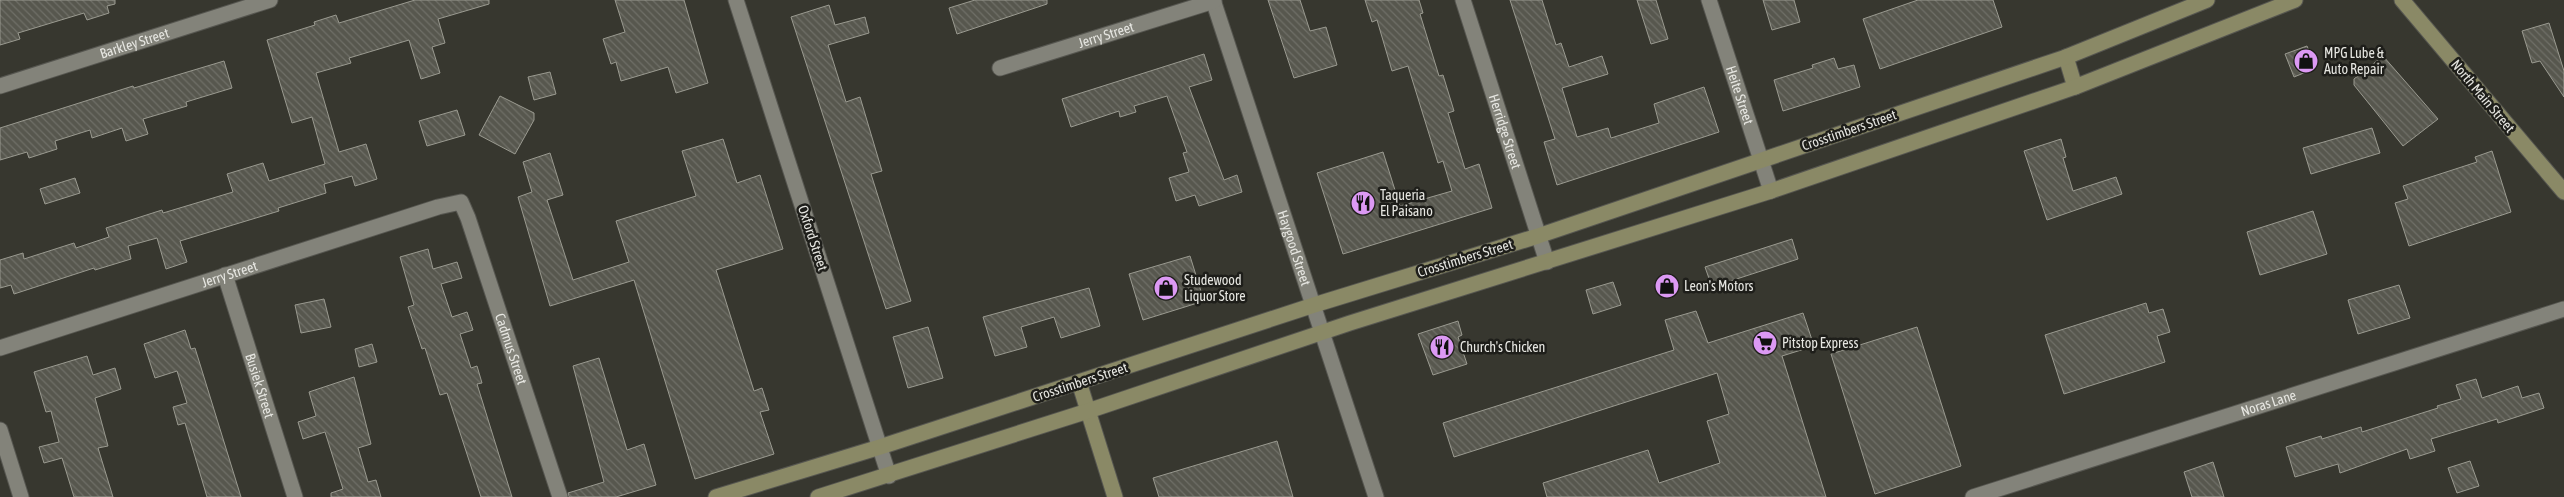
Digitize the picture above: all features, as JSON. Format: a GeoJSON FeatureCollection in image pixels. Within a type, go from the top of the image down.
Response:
{"type":"FeatureCollection","features":[{"type":"Feature","properties":{"kind":"main road","name":"Crosstimbers Street"},"geometry":{"type":"LineString","coordinates":[[716,497],[880,448],[1314,305],[1538,236],[2066,57],[2208,0]]}},
{"type":"Feature","properties":{"kind":"main road","name":"Crosstimbers Street"},"geometry":{"type":"LineString","coordinates":[[818,497],[889,476],[1088,411],[1323,332],[1771,191],[2075,87],[2295,0]]}},
{"type":"Feature","properties":{"kind":"main road","name":"North Main Street"},"geometry":{"type":"LineString","coordinates":[[2402,0],[2564,192]]}},
{"type":"Feature","properties":{"kind":"main road"},"geometry":{"type":"LineString","coordinates":[[2066,57],[2075,87]]}},
{"type":"Feature","properties":{"kind":"main road"},"geometry":{"type":"LineString","coordinates":[[1079,382],[1115,497]]}},
{"type":"Feature","properties":{"kind":"street","name":"Barkley Street"},"geometry":{"type":"LineString","coordinates":[[0,86],[270,0]]}},
{"type":"Feature","properties":{"kind":"street","name":"Oxford Street"},"geometry":{"type":"LineString","coordinates":[[736,0],[889,476]]}},
{"type":"Feature","properties":{"kind":"street","name":"Jerry Street"},"geometry":{"type":"LineString","coordinates":[[1000,68],[1214,0]]}},
{"type":"Feature","properties":{"kind":"street","name":"Haygood Street"},"geometry":{"type":"LineString","coordinates":[[1214,0],[1376,497]]}},
{"type":"Feature","properties":{"kind":"street","name":"Herridge Street"},"geometry":{"type":"LineString","coordinates":[[1463,0],[1547,262]]}},
{"type":"Feature","properties":{"kind":"street","name":"Heite Street"},"geometry":{"type":"LineString","coordinates":[[1709,0],[1771,191]]}},
{"type":"Feature","properties":{"kind":"street","name":"Jerry Street"},"geometry":{"type":"LineString","coordinates":[[0,348],[438,207],[461,202]]}},
{"type":"Feature","properties":{"kind":"street","name":"Cadmus Street"},"geometry":{"type":"LineString","coordinates":[[461,202],[471,227],[560,497]]}},
{"type":"Feature","properties":{"kind":"street","name":"Busiek Street"},"geometry":{"type":"LineString","coordinates":[[225,275],[295,497]]}},
{"type":"Feature","properties":{"kind":"street","name":"Noras Lane"},"geometry":{"type":"LineString","coordinates":[[1973,497],[2564,309]]}},
{"type":"Feature","properties":{"kind":"street"},"geometry":{"type":"LineString","coordinates":[[0,430],[21,497]]}},
{"type":"Feature","properties":{"kind":"building"},"geometry":{"type":"Polygon","coordinates":[[[0,0],[115,0],[115,4],[107,6],[109,13],[87,20],[84,13],[18,33],[20,39],[0,45],[0,0]]]}},
{"type":"Feature","properties":{"kind":"building"},"geometry":{"type":"Polygon","coordinates":[[[415,0],[489,0],[489,4],[438,19],[445,43],[432,47],[440,73],[421,79],[409,40],[349,58],[351,63],[316,73],[339,152],[366,144],[377,179],[355,186],[352,176],[324,184],[326,193],[278,208],[279,211],[180,241],[187,262],[166,269],[157,238],[128,246],[131,259],[95,270],[94,268],[14,294],[11,285],[0,288],[0,260],[23,253],[24,259],[74,243],[76,248],[109,237],[106,228],[162,210],[163,213],[233,192],[227,174],[263,163],[269,181],[325,164],[312,117],[292,123],[267,40],[315,25],[314,22],[336,15],[339,23],[415,0]]]}},
{"type":"Feature","properties":{"kind":"building"},"geometry":{"type":"Polygon","coordinates":[[[615,0],[684,0],[708,83],[676,93],[668,67],[621,81],[616,62],[611,64],[603,39],[625,32],[615,0]]]}},
{"type":"Feature","properties":{"kind":"building"},"geometry":{"type":"Polygon","coordinates":[[[975,0],[1047,0],[1047,4],[957,34],[949,8],[975,0]]]}},
{"type":"Feature","properties":{"kind":"building"},"geometry":{"type":"Polygon","coordinates":[[[1268,0],[1300,0],[1310,31],[1326,27],[1337,65],[1294,78],[1268,0]]]}},
{"type":"Feature","properties":{"kind":"building"},"geometry":{"type":"Polygon","coordinates":[[[1365,0],[1419,0],[1423,13],[1420,14],[1439,76],[1443,75],[1454,111],[1448,113],[1465,169],[1479,164],[1492,208],[1343,254],[1317,173],[1383,152],[1400,206],[1452,191],[1443,161],[1438,163],[1408,66],[1392,71],[1377,20],[1372,22],[1365,0]]]}},
{"type":"Feature","properties":{"kind":"building"},"geometry":{"type":"Polygon","coordinates":[[[1510,0],[1542,0],[1556,45],[1561,43],[1569,67],[1602,56],[1608,74],[1562,88],[1577,137],[1608,128],[1611,138],[1659,123],[1654,104],[1704,87],[1719,132],[1557,185],[1544,142],[1555,139],[1510,0]]]}},
{"type":"Feature","properties":{"kind":"building"},"geometry":{"type":"Polygon","coordinates":[[[1637,0],[1656,0],[1668,39],[1651,44],[1637,0]]]}},
{"type":"Feature","properties":{"kind":"building"},"geometry":{"type":"Polygon","coordinates":[[[1763,0],[1794,0],[1800,22],[1772,30],[1763,0]]]}},
{"type":"Feature","properties":{"kind":"building"},"geometry":{"type":"Polygon","coordinates":[[[1918,0],[1993,0],[2002,27],[1880,69],[1863,19],[1918,0]]]}},
{"type":"Feature","properties":{"kind":"building"},"geometry":{"type":"Polygon","coordinates":[[[829,5],[835,25],[865,17],[869,33],[828,45],[846,102],[860,97],[882,171],[871,174],[911,301],[886,309],[791,17],[829,5]]]}},
{"type":"Feature","properties":{"kind":"building"},"geometry":{"type":"Polygon","coordinates":[[[2549,23],[2564,71],[2564,97],[2540,61],[2532,63],[2522,31],[2549,23]]]}},
{"type":"Feature","properties":{"kind":"building","name":"MPG Lube & Auto Repair"},"geometry":{"type":"Polygon","coordinates":[[[2307,46],[2316,68],[2294,77],[2285,54],[2307,46]]]}},
{"type":"Feature","properties":{"kind":"building"},"geometry":{"type":"Polygon","coordinates":[[[1204,54],[1212,80],[1189,87],[1224,180],[1237,175],[1242,192],[1199,206],[1195,195],[1176,201],[1169,178],[1189,172],[1183,153],[1187,152],[1167,96],[1134,106],[1136,112],[1120,117],[1119,111],[1071,127],[1062,99],[1204,54]]]}},
{"type":"Feature","properties":{"kind":"building"},"geometry":{"type":"Polygon","coordinates":[[[2383,56],[2438,119],[2403,146],[2354,85],[2354,79],[2383,56]]]}},
{"type":"Feature","properties":{"kind":"building"},"geometry":{"type":"Polygon","coordinates":[[[1834,58],[1838,69],[1854,65],[1860,87],[1783,111],[1774,80],[1813,68],[1812,65],[1834,58]]]}},
{"type":"Feature","properties":{"kind":"building"},"geometry":{"type":"Polygon","coordinates":[[[224,61],[232,88],[186,102],[187,106],[143,119],[148,134],[126,141],[122,128],[92,138],[90,130],[55,141],[57,149],[29,158],[27,152],[0,160],[0,128],[133,86],[134,88],[224,61]]]}},
{"type":"Feature","properties":{"kind":"building"},"geometry":{"type":"Polygon","coordinates":[[[550,72],[556,94],[534,100],[528,77],[550,72]]]}},
{"type":"Feature","properties":{"kind":"building"},"geometry":{"type":"Polygon","coordinates":[[[500,96],[534,113],[534,120],[515,154],[479,135],[500,96]]]}},
{"type":"Feature","properties":{"kind":"building"},"geometry":{"type":"Polygon","coordinates":[[[457,110],[465,135],[427,146],[419,121],[457,110]]]}},
{"type":"Feature","properties":{"kind":"building"},"geometry":{"type":"Polygon","coordinates":[[[2372,128],[2380,153],[2311,174],[2303,148],[2372,128]]]}},
{"type":"Feature","properties":{"kind":"building"},"geometry":{"type":"Polygon","coordinates":[[[723,139],[737,183],[760,175],[783,249],[716,270],[754,391],[762,388],[769,410],[760,412],[774,454],[695,479],[634,280],[550,306],[518,197],[532,192],[523,162],[550,153],[563,195],[547,200],[573,280],[629,262],[616,221],[696,196],[682,151],[723,139]]]}},
{"type":"Feature","properties":{"kind":"building"},"geometry":{"type":"Polygon","coordinates":[[[2061,139],[2066,157],[2063,158],[2073,191],[2116,177],[2122,194],[2047,220],[2024,151],[2061,139]]]}},
{"type":"Feature","properties":{"kind":"building"},"geometry":{"type":"Polygon","coordinates":[[[2492,151],[2511,212],[2409,246],[2395,203],[2408,199],[2403,186],[2477,162],[2475,157],[2492,151]]]}},
{"type":"Feature","properties":{"kind":"building"},"geometry":{"type":"Polygon","coordinates":[[[75,178],[80,193],[45,204],[40,189],[75,178]]]}},
{"type":"Feature","properties":{"kind":"building"},"geometry":{"type":"Polygon","coordinates":[[[2313,211],[2327,254],[2260,275],[2247,232],[2313,211]]]}},
{"type":"Feature","properties":{"kind":"building"},"geometry":{"type":"Polygon","coordinates":[[[1792,239],[1798,259],[1712,287],[1705,267],[1792,239]]]}},
{"type":"Feature","properties":{"kind":"building"},"geometry":{"type":"Polygon","coordinates":[[[428,249],[433,269],[457,262],[462,278],[441,284],[452,317],[467,312],[473,330],[460,334],[471,368],[477,366],[482,383],[477,384],[512,497],[481,497],[447,393],[440,395],[425,348],[422,349],[408,307],[414,305],[400,257],[428,249]]]}},
{"type":"Feature","properties":{"kind":"building","name":"Studewood Liquor Store"},"geometry":{"type":"Polygon","coordinates":[[[1190,256],[1204,301],[1143,320],[1129,274],[1190,256]]]}},
{"type":"Feature","properties":{"kind":"building"},"geometry":{"type":"Polygon","coordinates":[[[1613,282],[1621,305],[1593,314],[1586,290],[1613,282]]]}},
{"type":"Feature","properties":{"kind":"building"},"geometry":{"type":"Polygon","coordinates":[[[2399,285],[2410,318],[2358,334],[2348,300],[2399,285]]]}},
{"type":"Feature","properties":{"kind":"building"},"geometry":{"type":"Polygon","coordinates":[[[1089,288],[1100,326],[1061,338],[1054,317],[1021,327],[1027,347],[995,356],[983,317],[1089,288]]]}},
{"type":"Feature","properties":{"kind":"building"},"geometry":{"type":"Polygon","coordinates":[[[324,299],[331,327],[301,333],[295,305],[324,299]]]}},
{"type":"Feature","properties":{"kind":"building"},"geometry":{"type":"Polygon","coordinates":[[[2146,303],[2149,313],[2163,309],[2170,332],[2157,336],[2165,362],[2064,394],[2045,335],[2146,303]]]}},
{"type":"Feature","properties":{"kind":"building"},"geometry":{"type":"Polygon","coordinates":[[[1696,311],[1708,343],[1803,313],[1814,346],[1782,356],[1826,497],[1547,497],[1543,483],[1648,450],[1659,483],[1720,463],[1707,421],[1729,414],[1717,373],[1454,457],[1443,423],[1674,350],[1665,320],[1696,311]]]}},
{"type":"Feature","properties":{"kind":"building","name":"Church's Chicken"},"geometry":{"type":"Polygon","coordinates":[[[1458,321],[1462,335],[1458,337],[1467,364],[1433,375],[1418,334],[1458,321]]]}},
{"type":"Feature","properties":{"kind":"building"},"geometry":{"type":"Polygon","coordinates":[[[928,327],[943,378],[908,388],[893,337],[928,327]]]}},
{"type":"Feature","properties":{"kind":"building"},"geometry":{"type":"Polygon","coordinates":[[[1917,327],[1961,466],[1875,494],[1831,354],[1917,327]]]}},
{"type":"Feature","properties":{"kind":"building"},"geometry":{"type":"Polygon","coordinates":[[[185,330],[191,349],[195,348],[241,497],[207,497],[185,423],[178,425],[173,407],[187,403],[177,371],[155,378],[144,344],[185,330]]]}},
{"type":"Feature","properties":{"kind":"building"},"geometry":{"type":"Polygon","coordinates":[[[372,344],[377,362],[359,367],[355,349],[372,344]]]}},
{"type":"Feature","properties":{"kind":"building"},"geometry":{"type":"Polygon","coordinates":[[[87,356],[93,375],[115,368],[121,389],[95,398],[108,446],[98,448],[113,497],[74,497],[62,458],[44,463],[39,447],[59,442],[51,411],[46,412],[34,372],[87,356]]]}},
{"type":"Feature","properties":{"kind":"building"},"geometry":{"type":"Polygon","coordinates":[[[599,358],[627,450],[644,444],[656,485],[616,497],[569,497],[568,493],[604,482],[573,366],[599,358]]]}},
{"type":"Feature","properties":{"kind":"building"},"geometry":{"type":"Polygon","coordinates":[[[354,377],[371,444],[358,448],[368,482],[376,480],[381,497],[331,497],[331,493],[343,489],[325,432],[303,439],[298,422],[316,416],[309,392],[354,377]]]}},
{"type":"Feature","properties":{"kind":"building"},"geometry":{"type":"Polygon","coordinates":[[[2476,379],[2482,398],[2518,386],[2522,398],[2539,393],[2544,408],[2498,423],[2497,419],[2431,439],[2435,451],[2410,459],[2407,449],[2340,473],[2338,464],[2295,477],[2286,447],[2321,436],[2322,439],[2361,427],[2362,432],[2438,408],[2437,406],[2461,399],[2456,385],[2476,379]]]}},
{"type":"Feature","properties":{"kind":"building"},"geometry":{"type":"Polygon","coordinates":[[[1277,441],[1293,497],[1159,497],[1153,478],[1277,441]]]}},
{"type":"Feature","properties":{"kind":"building"},"geometry":{"type":"Polygon","coordinates":[[[2470,461],[2479,486],[2457,493],[2448,468],[2470,461]]]}},
{"type":"Feature","properties":{"kind":"building"},"geometry":{"type":"Polygon","coordinates":[[[2213,462],[2224,497],[2192,497],[2184,472],[2213,462]]]}},
{"type":"Feature","properties":{"kind":"place","name":"MPG Lube & Auto Repair"},"geometry":{"type":"Point","coordinates":[2306,61]}},
{"type":"Feature","properties":{"kind":"place","name":"Taqueria El Paisano"},"geometry":{"type":"Point","coordinates":[1363,203]}},
{"type":"Feature","properties":{"kind":"place","name":"Leon's Motors"},"geometry":{"type":"Point","coordinates":[1667,286]}},
{"type":"Feature","properties":{"kind":"place","name":"Studewood Liquor Store"},"geometry":{"type":"Point","coordinates":[1166,288]}},
{"type":"Feature","properties":{"kind":"place","name":"Pitstop Express"},"geometry":{"type":"Point","coordinates":[1765,343]}},
{"type":"Feature","properties":{"kind":"place","name":"Church's Chicken"},"geometry":{"type":"Point","coordinates":[1442,347]}}]}
